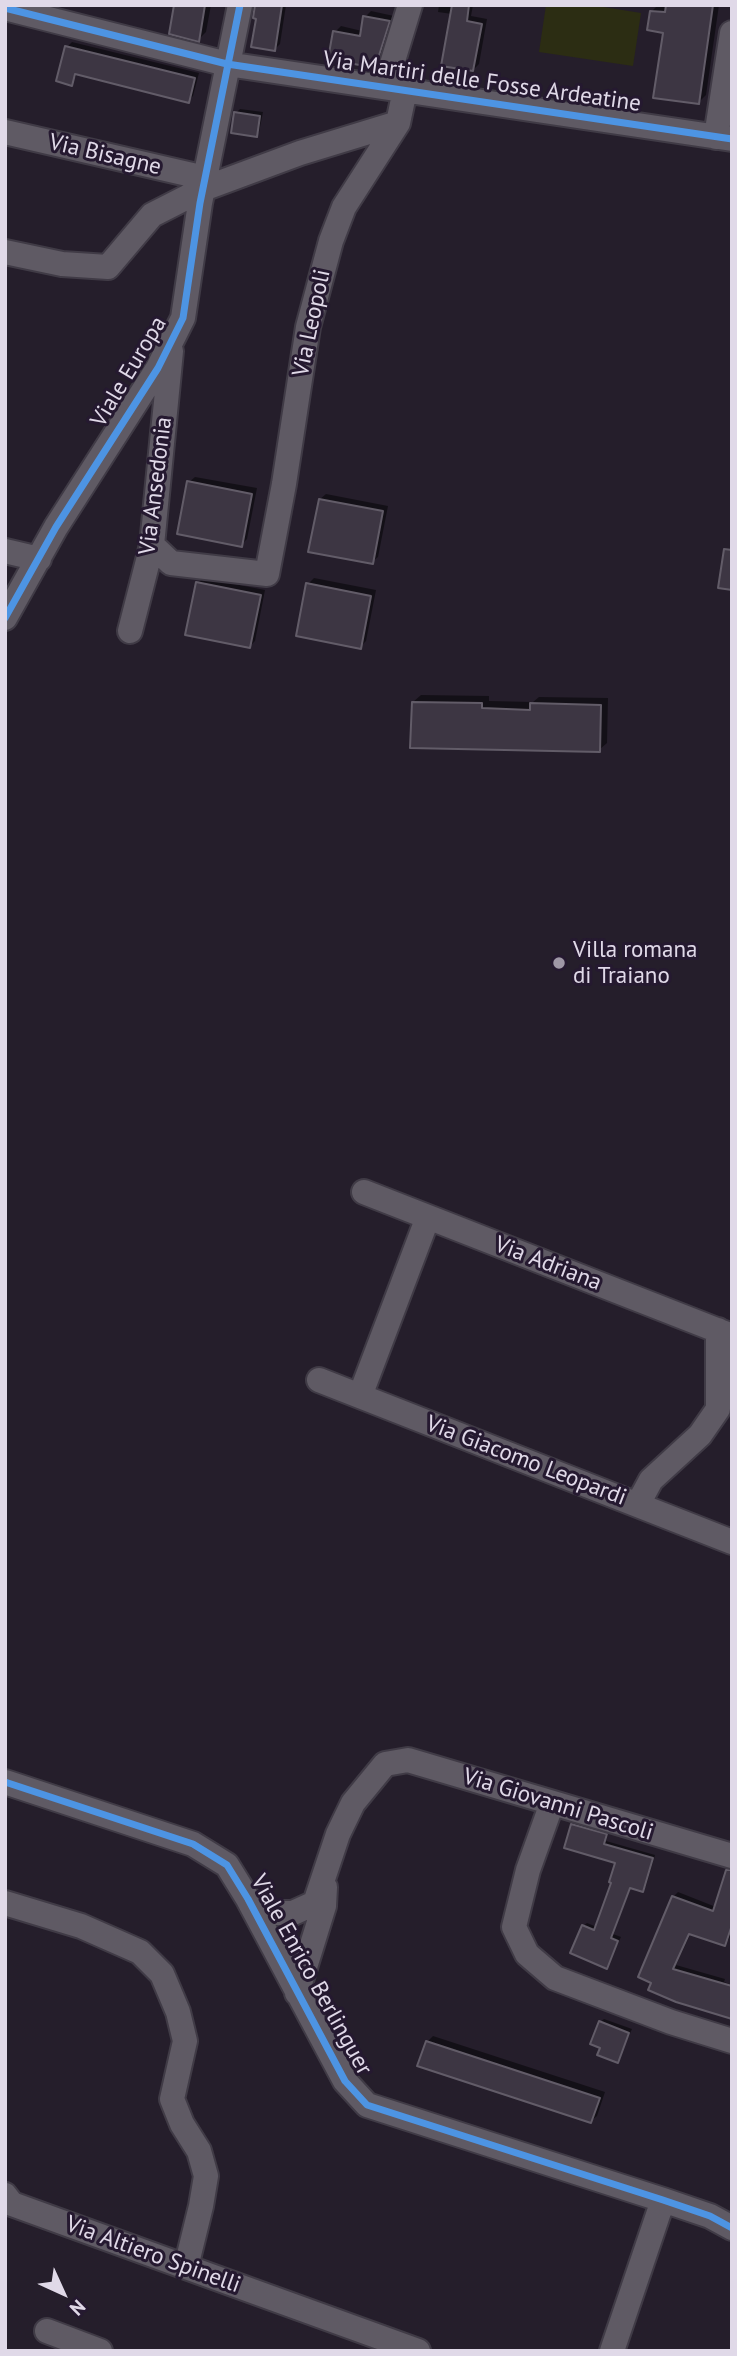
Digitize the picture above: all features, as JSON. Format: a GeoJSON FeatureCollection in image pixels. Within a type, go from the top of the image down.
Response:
{"type":"FeatureCollection","features":[{"type":"Feature","properties":{"kind":"street","name":"Viale Europa"},"geometry":{"type":"LineString","coordinates":[[5,618],[56,527],[158,368],[183,318],[204,183],[240,5]]}},
{"type":"Feature","properties":{"kind":"street","name":"Via Leopoli"},"geometry":{"type":"LineString","coordinates":[[152,545],[171,563],[267,573],[286,473],[308,327],[331,240],[344,207],[398,123],[395,89],[410,5]]}},
{"type":"Feature","properties":{"kind":"street","name":"Via Martiri delle Fosse Ardeatine"},"geometry":{"type":"LineString","coordinates":[[5,8],[227,64],[724,138]]}},
{"type":"Feature","properties":{"kind":"street"},"geometry":{"type":"LineString","coordinates":[[724,138],[732,33]]}},
{"type":"Feature","properties":{"kind":"street"},"geometry":{"type":"LineString","coordinates":[[5,252],[62,264],[108,267],[152,215],[204,183],[398,123]]}},
{"type":"Feature","properties":{"kind":"street","name":"Via Bisagne"},"geometry":{"type":"LineString","coordinates":[[5,132],[204,183]]}},
{"type":"Feature","properties":{"kind":"street","name":"Via Ansedonia"},"geometry":{"type":"LineString","coordinates":[[130,631],[152,545],[172,340]]}},
{"type":"Feature","properties":{"kind":"street"},"geometry":{"type":"LineString","coordinates":[[5,551],[39,559]]}},
{"type":"Feature","properties":{"kind":"street","name":"Via Adriana"},"geometry":{"type":"LineString","coordinates":[[365,1192],[725,1333]]}},
{"type":"Feature","properties":{"kind":"street"},"geometry":{"type":"LineString","coordinates":[[360,1396],[428,1217]]}},
{"type":"Feature","properties":{"kind":"street"},"geometry":{"type":"LineString","coordinates":[[638,1504],[651,1479],[700,1434],[718,1409],[725,1333]]}},
{"type":"Feature","properties":{"kind":"street","name":"Via Giacomo Leopardi"},"geometry":{"type":"LineString","coordinates":[[319,1380],[732,1542]]}},
{"type":"Feature","properties":{"kind":"street","name":"Via Giovanni Pascoli"},"geometry":{"type":"LineString","coordinates":[[326,1872],[338,1834],[353,1803],[384,1765],[408,1760],[732,1856]]}},
{"type":"Feature","properties":{"kind":"street","name":"Viale Enrico Berlinguer"},"geometry":{"type":"LineString","coordinates":[[5,1782],[193,1844],[227,1865],[248,1899],[345,2081],[367,2105],[721,2217],[732,2228]]}},
{"type":"Feature","properties":{"kind":"street"},"geometry":{"type":"LineString","coordinates":[[552,1803],[528,1870],[514,1927],[527,1954],[555,1978],[671,2022],[732,2041]]}},
{"type":"Feature","properties":{"kind":"street"},"geometry":{"type":"LineString","coordinates":[[248,1899],[267,1913],[293,1913],[315,1903],[326,1872]]}},
{"type":"Feature","properties":{"kind":"street"},"geometry":{"type":"LineString","coordinates":[[297,1993],[324,1906],[326,1872]]}},
{"type":"Feature","properties":{"kind":"street"},"geometry":{"type":"LineString","coordinates":[[5,1903],[81,1926],[140,1952],[162,1974],[178,2012],[185,2041],[172,2099],[182,2124],[199,2151],[206,2176],[186,2267]]}},
{"type":"Feature","properties":{"kind":"street","name":"Via Altiero Spinelli"},"geometry":{"type":"LineString","coordinates":[[5,2196],[12,2204],[418,2351]]}},
{"type":"Feature","properties":{"kind":"street"},"geometry":{"type":"LineString","coordinates":[[612,2351],[663,2200]]}},
{"type":"Feature","properties":{"kind":"street"},"geometry":{"type":"LineString","coordinates":[[47,2331],[100,2351]]}},
{"type":"Feature","properties":{"kind":"green space"},"geometry":{"type":"Polygon","coordinates":[[[546,5],[591,5],[641,13],[633,66],[539,52],[546,5]]]}},
{"type":"Feature","properties":{"kind":"building"},"geometry":{"type":"Polygon","coordinates":[[[174,5],[205,5],[199,42],[169,34],[174,5]]]}},
{"type":"Feature","properties":{"kind":"building"},"geometry":{"type":"Polygon","coordinates":[[[255,5],[282,5],[275,51],[251,47],[256,19],[253,18],[255,5]]]}},
{"type":"Feature","properties":{"kind":"building"},"geometry":{"type":"Polygon","coordinates":[[[452,5],[469,5],[467,21],[482,24],[473,71],[441,66],[452,5]]]}},
{"type":"Feature","properties":{"kind":"building"},"geometry":{"type":"Polygon","coordinates":[[[666,5],[713,5],[699,104],[653,98],[663,33],[647,30],[650,11],[665,12],[666,5]]]}},
{"type":"Feature","properties":{"kind":"building"},"geometry":{"type":"Polygon","coordinates":[[[363,16],[390,21],[375,68],[328,59],[333,31],[360,36],[363,16]]]}},
{"type":"Feature","properties":{"kind":"building"},"geometry":{"type":"Polygon","coordinates":[[[65,46],[195,78],[189,103],[75,74],[72,86],[56,81],[65,46]]]}},
{"type":"Feature","properties":{"kind":"building"},"geometry":{"type":"Polygon","coordinates":[[[234,112],[260,116],[257,137],[231,133],[234,112]]]}},
{"type":"Feature","properties":{"kind":"building"},"geometry":{"type":"Polygon","coordinates":[[[187,481],[252,494],[242,547],[177,534],[187,481]]]}},
{"type":"Feature","properties":{"kind":"building"},"geometry":{"type":"Polygon","coordinates":[[[319,499],[383,511],[373,564],[308,552],[319,499]]]}},
{"type":"Feature","properties":{"kind":"building"},"geometry":{"type":"Polygon","coordinates":[[[724,549],[732,550],[732,590],[718,588],[724,549]]]}},
{"type":"Feature","properties":{"kind":"building"},"geometry":{"type":"Polygon","coordinates":[[[196,582],[261,595],[250,648],[185,635],[196,582]]]}},
{"type":"Feature","properties":{"kind":"building"},"geometry":{"type":"Polygon","coordinates":[[[306,583],[371,596],[361,649],[296,636],[306,583]]]}},
{"type":"Feature","properties":{"kind":"building"},"geometry":{"type":"Polygon","coordinates":[[[412,702],[482,703],[482,708],[530,710],[530,703],[601,705],[600,752],[410,748],[412,702]]]}},
{"type":"Feature","properties":{"kind":"building"},"geometry":{"type":"Polygon","coordinates":[[[571,1824],[607,1834],[604,1844],[653,1858],[643,1892],[630,1888],[611,1938],[618,1941],[607,1969],[570,1953],[582,1925],[594,1930],[611,1883],[609,1882],[615,1863],[564,1848],[571,1824]]]}},
{"type":"Feature","properties":{"kind":"building"},"geometry":{"type":"Polygon","coordinates":[[[726,1870],[732,1870],[732,1925],[725,1946],[689,1934],[673,1969],[732,1986],[732,2019],[676,2002],[648,1990],[651,1983],[638,1977],[672,1896],[713,1911],[726,1870]]]}},
{"type":"Feature","properties":{"kind":"building"},"geometry":{"type":"Polygon","coordinates":[[[599,2021],[629,2033],[618,2063],[597,2055],[600,2048],[590,2044],[599,2021]]]}},
{"type":"Feature","properties":{"kind":"building"},"geometry":{"type":"Polygon","coordinates":[[[426,2041],[600,2098],[591,2123],[417,2066],[426,2041]]]}},
{"type":"Feature","properties":{"kind":"cycle path"},"geometry":{"type":"LineString","coordinates":[[5,618],[56,527],[158,368],[183,318],[200,203],[240,5]]}},
{"type":"Feature","properties":{"kind":"cycle path"},"geometry":{"type":"LineString","coordinates":[[5,8],[227,64],[732,139]]}},
{"type":"Feature","properties":{"kind":"cycle path"},"geometry":{"type":"LineString","coordinates":[[5,1782],[193,1844],[227,1865],[248,1899],[345,2081],[367,2105],[663,2200],[710,2216],[732,2228]]}},
{"type":"Feature","properties":{"kind":"place","name":"Villa romana di Traiano"},"geometry":{"type":"Point","coordinates":[559,963]}}]}
